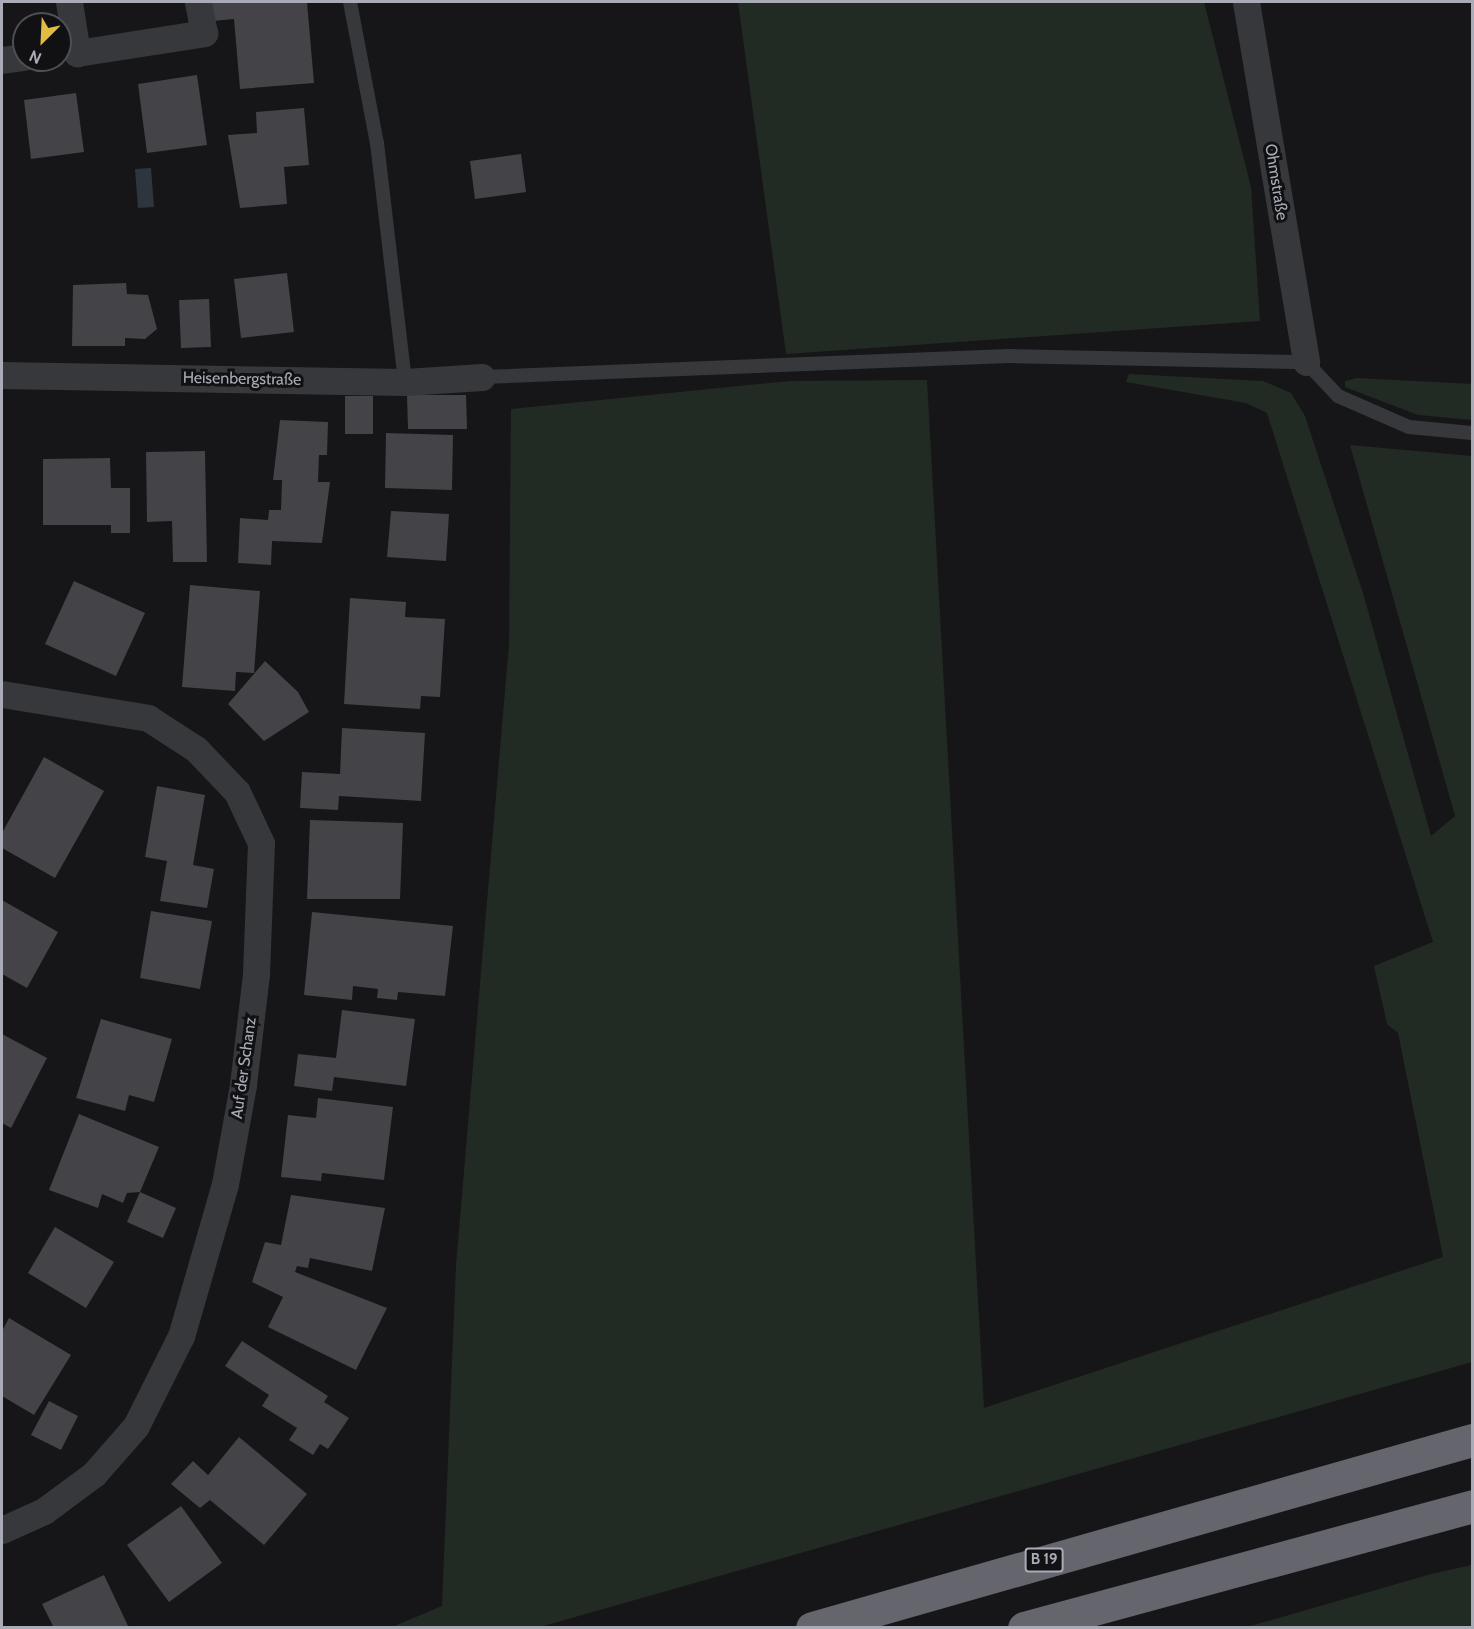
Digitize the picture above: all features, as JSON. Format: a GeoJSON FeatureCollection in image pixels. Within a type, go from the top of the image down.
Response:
{"type":"FeatureCollection","features":[{"type":"Feature","properties":{"kind":"highway","name":"B 19"},"geometry":{"type":"LineString","coordinates":[[812,1628],[1473,1440]]}},
{"type":"Feature","properties":{"kind":"highway"},"geometry":{"type":"LineString","coordinates":[[1024,1628],[1473,1506]]}},
{"type":"Feature","properties":{"kind":"street"},"geometry":{"type":"LineString","coordinates":[[72,51],[77,53],[204,33],[198,2]]}},
{"type":"Feature","properties":{"kind":"street","name":"Ohmstraße"},"geometry":{"type":"LineString","coordinates":[[1246,2],[1306,362]]}},
{"type":"Feature","properties":{"kind":"street","name":"Heisenbergstraße"},"geometry":{"type":"LineString","coordinates":[[2,375],[405,382],[482,376]]}},
{"type":"Feature","properties":{"kind":"street","name":"Auf der Schanz"},"geometry":{"type":"LineString","coordinates":[[2,694],[148,718],[196,748],[237,792],[261,843],[257,963],[243,1085],[225,1184],[181,1336],[136,1426],[94,1474],[44,1511],[2,1530]]}},
{"type":"Feature","properties":{"kind":"lane"},"geometry":{"type":"LineString","coordinates":[[350,2],[378,142],[405,382]]}},
{"type":"Feature","properties":{"kind":"lane"},"geometry":{"type":"LineString","coordinates":[[482,376],[1010,356],[1306,362],[1338,396],[1409,427],[1473,433]]}},
{"type":"Feature","properties":{"kind":"shaded area"},"geometry":{"type":"Polygon","coordinates":[[[738,2],[1204,2],[1251,187],[1260,321],[786,354],[738,2]]]}},
{"type":"Feature","properties":{"kind":"shaded area"},"geometry":{"type":"Polygon","coordinates":[[[151,168],[154,207],[138,208],[135,169],[151,168]]]}},
{"type":"Feature","properties":{"kind":"shaded area"},"geometry":{"type":"Polygon","coordinates":[[[1129,374],[1263,381],[1291,393],[1305,416],[1363,593],[1431,836],[1455,816],[1350,445],[1472,456],[1472,1362],[540,1627],[392,1627],[442,1606],[456,1265],[509,644],[511,409],[790,381],[927,380],[984,1408],[1443,1257],[1398,1033],[1387,1024],[1374,966],[1433,942],[1267,413],[1246,403],[1126,382],[1129,374]]]}},
{"type":"Feature","properties":{"kind":"shaded area"},"geometry":{"type":"Polygon","coordinates":[[[1357,378],[1472,384],[1472,420],[1418,415],[1345,387],[1345,381],[1357,378]]]}},
{"type":"Feature","properties":{"kind":"shaded area"},"geometry":{"type":"Polygon","coordinates":[[[1472,1565],[1472,1627],[1247,1627],[1431,1574],[1472,1565]]]}},
{"type":"Feature","properties":{"kind":"building"},"geometry":{"type":"Polygon","coordinates":[[[211,2],[307,2],[314,83],[240,89],[234,19],[213,21],[211,2]]]}},
{"type":"Feature","properties":{"kind":"building"},"geometry":{"type":"Polygon","coordinates":[[[197,75],[207,145],[147,153],[138,84],[197,75]]]}},
{"type":"Feature","properties":{"kind":"building"},"geometry":{"type":"Polygon","coordinates":[[[76,93],[84,152],[31,159],[24,100],[76,93]]]}},
{"type":"Feature","properties":{"kind":"building"},"geometry":{"type":"Polygon","coordinates":[[[304,108],[309,165],[284,167],[287,204],[240,208],[228,135],[257,133],[256,112],[304,108]]]}},
{"type":"Feature","properties":{"kind":"building"},"geometry":{"type":"Polygon","coordinates":[[[521,154],[526,192],[475,199],[470,161],[521,154]]]}},
{"type":"Feature","properties":{"kind":"building"},"geometry":{"type":"Polygon","coordinates":[[[287,273],[294,332],[241,338],[234,279],[287,273]]]}},
{"type":"Feature","properties":{"kind":"building"},"geometry":{"type":"Polygon","coordinates":[[[126,283],[127,294],[148,295],[157,329],[145,339],[125,338],[125,346],[72,346],[73,285],[126,283]]]}},
{"type":"Feature","properties":{"kind":"building"},"geometry":{"type":"Polygon","coordinates":[[[209,299],[211,347],[181,348],[179,300],[209,299]]]}},
{"type":"Feature","properties":{"kind":"building"},"geometry":{"type":"Polygon","coordinates":[[[407,395],[466,395],[467,429],[408,429],[407,395]]]}},
{"type":"Feature","properties":{"kind":"building"},"geometry":{"type":"Polygon","coordinates":[[[345,396],[373,396],[373,434],[345,434],[345,396]]]}},
{"type":"Feature","properties":{"kind":"building"},"geometry":{"type":"Polygon","coordinates":[[[280,420],[328,422],[327,455],[319,455],[318,482],[330,482],[322,543],[272,541],[271,565],[238,563],[240,518],[268,520],[269,510],[281,510],[282,480],[273,480],[280,420]]]}},
{"type":"Feature","properties":{"kind":"building"},"geometry":{"type":"Polygon","coordinates":[[[386,433],[453,435],[452,490],[385,488],[386,433]]]}},
{"type":"Feature","properties":{"kind":"building"},"geometry":{"type":"Polygon","coordinates":[[[205,451],[207,562],[173,562],[172,521],[147,522],[146,452],[205,451]]]}},
{"type":"Feature","properties":{"kind":"building"},"geometry":{"type":"Polygon","coordinates":[[[110,458],[111,488],[130,488],[130,533],[111,533],[111,525],[43,525],[43,459],[110,458]]]}},
{"type":"Feature","properties":{"kind":"building"},"geometry":{"type":"Polygon","coordinates":[[[391,511],[449,514],[446,561],[387,557],[391,511]]]}},
{"type":"Feature","properties":{"kind":"building"},"geometry":{"type":"Polygon","coordinates":[[[74,581],[145,613],[116,676],[45,644],[74,581]]]}},
{"type":"Feature","properties":{"kind":"building"},"geometry":{"type":"Polygon","coordinates":[[[190,585],[260,591],[254,673],[236,672],[235,691],[182,687],[190,585]]]}},
{"type":"Feature","properties":{"kind":"building"},"geometry":{"type":"Polygon","coordinates":[[[350,598],[406,602],[405,617],[445,619],[440,697],[421,696],[420,709],[344,704],[350,598]]]}},
{"type":"Feature","properties":{"kind":"building"},"geometry":{"type":"Polygon","coordinates":[[[265,661],[298,692],[309,712],[264,741],[228,704],[265,661]]]}},
{"type":"Feature","properties":{"kind":"building"},"geometry":{"type":"Polygon","coordinates":[[[342,728],[425,733],[421,801],[339,796],[338,810],[300,808],[302,772],[340,774],[342,728]]]}},
{"type":"Feature","properties":{"kind":"building"},"geometry":{"type":"Polygon","coordinates":[[[44,757],[104,791],[55,878],[2,848],[2,833],[44,757]]]}},
{"type":"Feature","properties":{"kind":"building"},"geometry":{"type":"Polygon","coordinates":[[[157,786],[205,795],[193,865],[214,869],[207,908],[160,901],[167,861],[145,857],[157,786]]]}},
{"type":"Feature","properties":{"kind":"building"},"geometry":{"type":"Polygon","coordinates":[[[310,820],[403,823],[400,899],[307,899],[310,820]]]}},
{"type":"Feature","properties":{"kind":"building"},"geometry":{"type":"Polygon","coordinates":[[[2,900],[58,932],[27,988],[2,974],[2,900]]]}},
{"type":"Feature","properties":{"kind":"building"},"geometry":{"type":"Polygon","coordinates":[[[151,911],[212,921],[200,989],[140,978],[151,911]]]}},
{"type":"Feature","properties":{"kind":"building"},"geometry":{"type":"Polygon","coordinates":[[[312,912],[453,926],[445,996],[398,992],[397,1000],[377,998],[378,989],[353,986],[352,1000],[304,995],[312,912]]]}},
{"type":"Feature","properties":{"kind":"building"},"geometry":{"type":"Polygon","coordinates":[[[342,1010],[415,1019],[406,1086],[334,1077],[332,1091],[294,1086],[298,1054],[336,1058],[342,1010]]]}},
{"type":"Feature","properties":{"kind":"building"},"geometry":{"type":"Polygon","coordinates":[[[101,1019],[172,1039],[154,1102],[129,1095],[125,1111],[76,1098],[101,1019]]]}},
{"type":"Feature","properties":{"kind":"building"},"geometry":{"type":"Polygon","coordinates":[[[2,1034],[47,1058],[11,1128],[2,1123],[2,1034]]]}},
{"type":"Feature","properties":{"kind":"building"},"geometry":{"type":"Polygon","coordinates":[[[318,1098],[393,1107],[384,1180],[322,1173],[321,1181],[281,1177],[288,1115],[316,1118],[318,1098]]]}},
{"type":"Feature","properties":{"kind":"building"},"geometry":{"type":"Polygon","coordinates":[[[79,1114],[159,1147],[140,1192],[127,1193],[123,1203],[102,1194],[98,1208],[49,1190],[79,1114]]]}},
{"type":"Feature","properties":{"kind":"building"},"geometry":{"type":"Polygon","coordinates":[[[140,1192],[176,1208],[163,1238],[127,1222],[140,1192]]]}},
{"type":"Feature","properties":{"kind":"building"},"geometry":{"type":"Polygon","coordinates":[[[291,1195],[385,1208],[372,1271],[310,1258],[308,1268],[297,1266],[295,1272],[387,1308],[356,1370],[268,1327],[283,1297],[252,1282],[265,1242],[281,1245],[291,1195]]]}},
{"type":"Feature","properties":{"kind":"building"},"geometry":{"type":"Polygon","coordinates":[[[55,1227],[114,1262],[86,1308],[28,1273],[55,1227]]]}},
{"type":"Feature","properties":{"kind":"building"},"geometry":{"type":"Polygon","coordinates":[[[9,1318],[71,1355],[34,1415],[2,1396],[2,1331],[9,1318]]]}},
{"type":"Feature","properties":{"kind":"building"},"geometry":{"type":"Polygon","coordinates":[[[242,1341],[328,1396],[324,1402],[349,1418],[328,1449],[320,1444],[313,1455],[289,1440],[297,1428],[262,1406],[269,1395],[225,1366],[242,1341]]]}},
{"type":"Feature","properties":{"kind":"building"},"geometry":{"type":"Polygon","coordinates":[[[49,1401],[78,1416],[61,1450],[31,1435],[49,1401]]]}},
{"type":"Feature","properties":{"kind":"building"},"geometry":{"type":"Polygon","coordinates":[[[239,1437],[307,1494],[264,1545],[210,1500],[200,1508],[171,1484],[193,1461],[208,1475],[239,1437]]]}},
{"type":"Feature","properties":{"kind":"building"},"geometry":{"type":"Polygon","coordinates":[[[181,1506],[222,1563],[169,1602],[127,1545],[181,1506]]]}},
{"type":"Feature","properties":{"kind":"building"},"geometry":{"type":"Polygon","coordinates":[[[104,1575],[129,1628],[54,1628],[42,1604],[104,1575]]]}}]}
